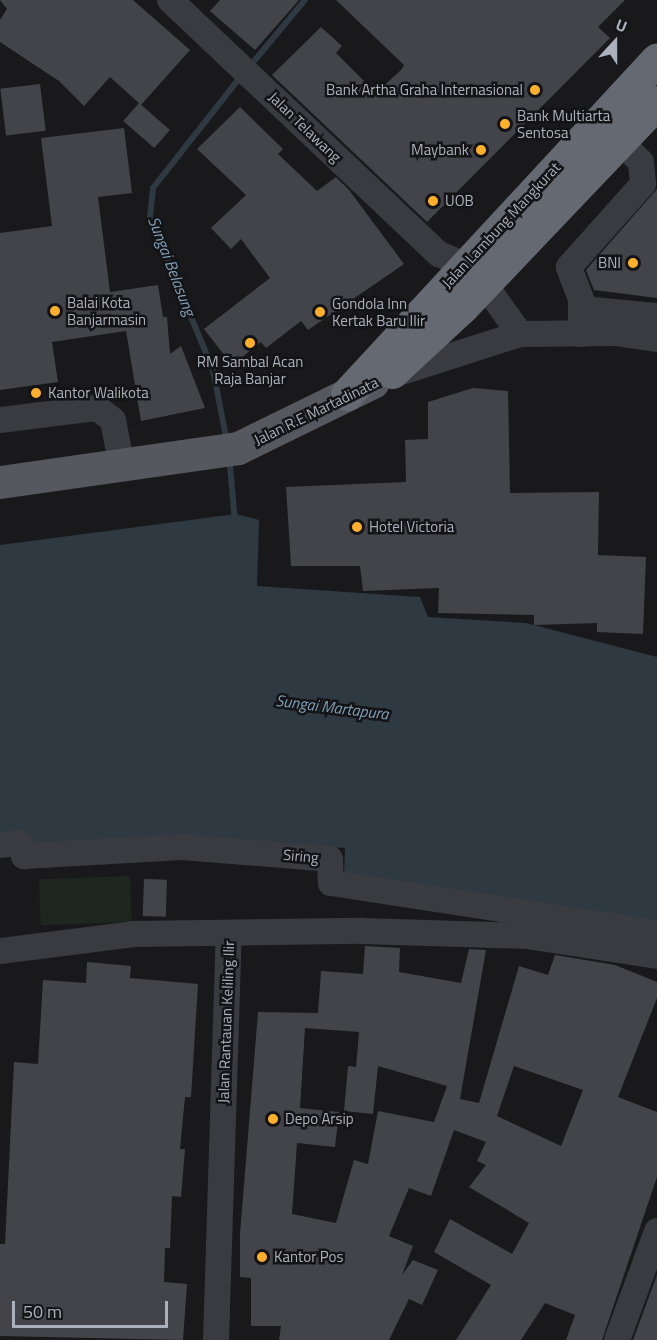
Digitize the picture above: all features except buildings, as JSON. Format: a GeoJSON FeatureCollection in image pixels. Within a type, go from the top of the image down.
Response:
{"type":"FeatureCollection","features":[{"type":"Feature","properties":{"kind":"highway","name":"Jalan Lambung Mangkurat"},"geometry":{"type":"LineString","coordinates":[[347,394],[459,277],[657,59]]}},
{"type":"Feature","properties":{"kind":"highway","name":"Jalan Lambung Mangkurat"},"geometry":{"type":"LineString","coordinates":[[388,375],[459,277],[620,141],[657,102]]}},
{"type":"Feature","properties":{"kind":"main road","name":"Jalan R.E Martadinata"},"geometry":{"type":"LineString","coordinates":[[0,482],[121,462],[247,445],[388,375]]}},
{"type":"Feature","properties":{"kind":"street","name":"Jalan Telawang"},"geometry":{"type":"LineString","coordinates":[[170,0],[235,59],[459,277]]}},
{"type":"Feature","properties":{"kind":"street"},"geometry":{"type":"LineString","coordinates":[[581,321],[569,267],[643,184],[641,162],[620,141]]}},
{"type":"Feature","properties":{"kind":"street"},"geometry":{"type":"LineString","coordinates":[[459,277],[520,334]]}},
{"type":"Feature","properties":{"kind":"street"},"geometry":{"type":"LineString","coordinates":[[459,277],[481,346]]}},
{"type":"Feature","properties":{"kind":"street"},"geometry":{"type":"LineString","coordinates":[[581,321],[657,316]]}},
{"type":"Feature","properties":{"kind":"street"},"geometry":{"type":"LineString","coordinates":[[581,321],[657,339]]}},
{"type":"Feature","properties":{"kind":"street","name":"Jalan R.E Martadinata"},"geometry":{"type":"LineString","coordinates":[[388,375],[520,334],[581,321]]}},
{"type":"Feature","properties":{"kind":"street"},"geometry":{"type":"LineString","coordinates":[[0,420],[97,408],[112,420],[121,462]]}},
{"type":"Feature","properties":{"kind":"street","name":"Siring"},"geometry":{"type":"LineString","coordinates":[[0,845],[20,843],[24,856],[182,847],[330,858],[331,884],[657,933]]}},
{"type":"Feature","properties":{"kind":"street"},"geometry":{"type":"LineString","coordinates":[[229,933],[527,936],[657,956]]}},
{"type":"Feature","properties":{"kind":"street","name":"Jalan Rantauan Keliling Ilir"},"geometry":{"type":"LineString","coordinates":[[0,951],[134,934],[229,933],[216,1340]]}},
{"type":"Feature","properties":{"kind":"street"},"geometry":{"type":"LineString","coordinates":[[617,1340],[657,1231]]}},
{"type":"Feature","properties":{"kind":"shaded area"},"geometry":{"type":"Polygon","coordinates":[[[130,876],[132,922],[41,925],[39,879],[130,876]]]}},
{"type":"Feature","properties":{"kind":"water","name":"Sungai Martapura"},"geometry":{"type":"Polygon","coordinates":[[[236,514],[259,520],[257,586],[420,597],[428,617],[526,623],[657,657],[657,924],[344,876],[345,848],[277,844],[37,847],[0,837],[0,545],[236,514]]]}},
{"type":"Feature","properties":{"kind":"waterway","name":"Sungai Belasung"},"geometry":{"type":"LineString","coordinates":[[250,66],[305,0]]}},
{"type":"Feature","properties":{"kind":"waterway","name":"Sungai Belasung"},"geometry":{"type":"LineString","coordinates":[[226,437],[213,370],[150,217],[153,188],[241,76]]}},
{"type":"Feature","properties":{"kind":"waterway","name":"Sungai Belasung"},"geometry":{"type":"LineString","coordinates":[[230,466],[235,522]]}},
{"type":"Feature","properties":{"kind":"place","name":"Bank Artha Graha Internasional"},"geometry":{"type":"Point","coordinates":[535,90]}},
{"type":"Feature","properties":{"kind":"place","name":"Bank Multiarta Sentosa"},"geometry":{"type":"Point","coordinates":[505,124]}},
{"type":"Feature","properties":{"kind":"place","name":"Maybank"},"geometry":{"type":"Point","coordinates":[481,150]}},
{"type":"Feature","properties":{"kind":"place","name":"UOB"},"geometry":{"type":"Point","coordinates":[433,201]}},
{"type":"Feature","properties":{"kind":"place","name":"BNI"},"geometry":{"type":"Point","coordinates":[633,263]}},
{"type":"Feature","properties":{"kind":"place","name":"Balai Kota Banjarmasin"},"geometry":{"type":"Point","coordinates":[55,311]}},
{"type":"Feature","properties":{"kind":"place","name":"Gondola Inn Kertak Baru Ilir"},"geometry":{"type":"Point","coordinates":[320,312]}},
{"type":"Feature","properties":{"kind":"place","name":"RM Sambal Acan Raja Banjar"},"geometry":{"type":"Point","coordinates":[250,343]}},
{"type":"Feature","properties":{"kind":"place","name":"Kantor Walikota"},"geometry":{"type":"Point","coordinates":[36,393]}},
{"type":"Feature","properties":{"kind":"place","name":"Hotel Victoria"},"geometry":{"type":"Point","coordinates":[357,527]}},
{"type":"Feature","properties":{"kind":"place","name":"Depo Arsip"},"geometry":{"type":"Point","coordinates":[273,1119]}},
{"type":"Feature","properties":{"kind":"place","name":"Kantor Pos"},"geometry":{"type":"Point","coordinates":[262,1257]}}]}
